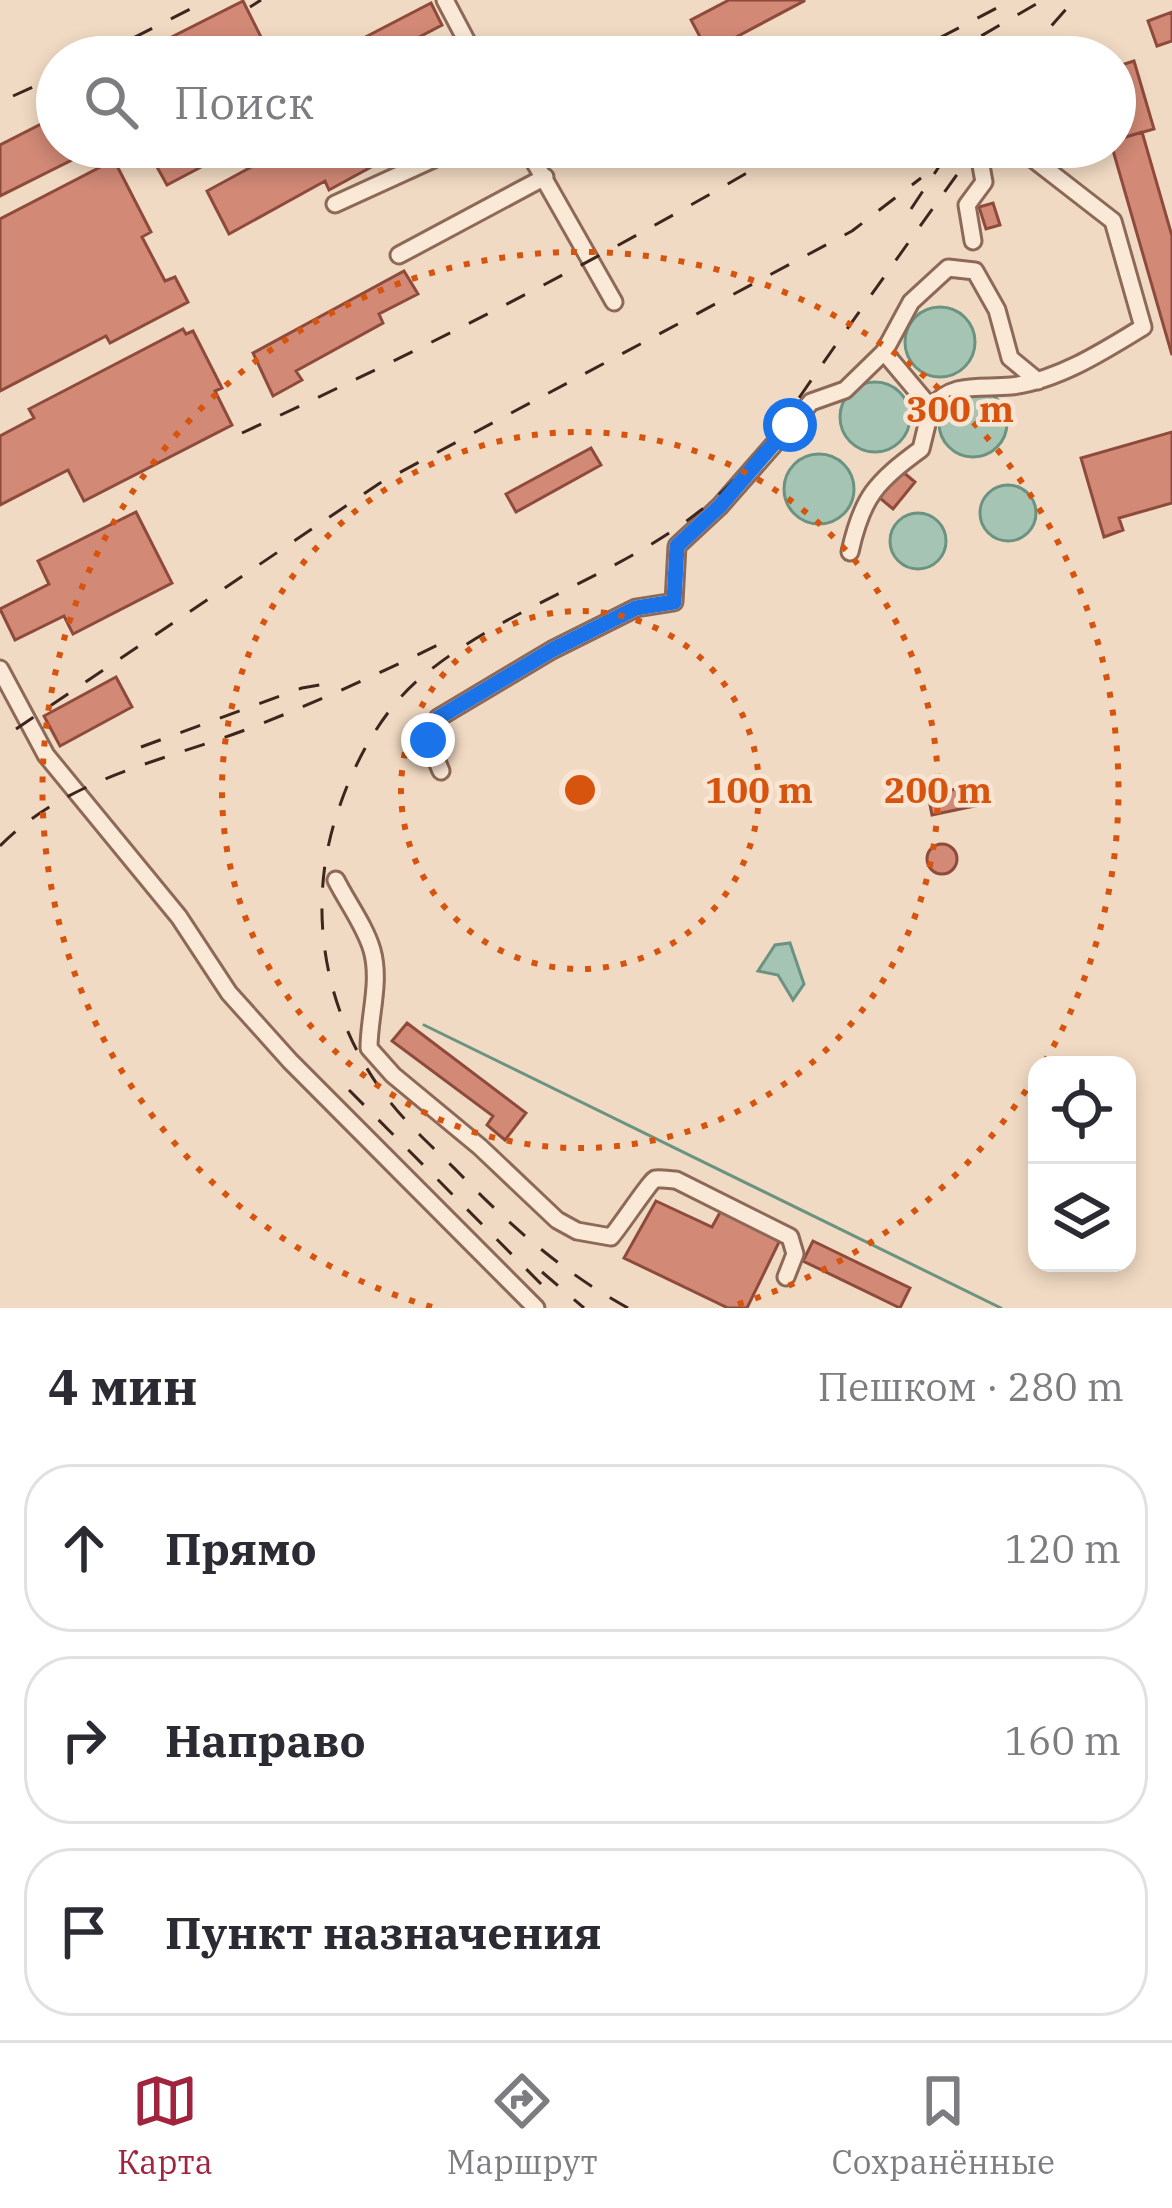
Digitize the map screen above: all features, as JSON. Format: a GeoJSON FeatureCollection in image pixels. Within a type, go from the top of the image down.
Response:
{"type":"FeatureCollection","features":[{"type":"Feature","properties":{"kind":"lane"},"geometry":{"type":"LineString","coordinates":[[445,0],[464,36]]}},
{"type":"Feature","properties":{"kind":"lane"},"geometry":{"type":"LineString","coordinates":[[335,204],[414,168]]}},
{"type":"Feature","properties":{"kind":"lane"},"geometry":{"type":"LineString","coordinates":[[539,168],[614,302]]}},
{"type":"Feature","properties":{"kind":"lane"},"geometry":{"type":"LineString","coordinates":[[973,241],[967,205],[984,182],[981,168]]}},
{"type":"Feature","properties":{"kind":"lane"},"geometry":{"type":"LineString","coordinates":[[850,552],[860,510],[889,472],[921,449],[931,408],[940,396],[960,387],[1038,381],[1143,328],[1113,221],[1045,168]]}},
{"type":"Feature","properties":{"kind":"lane"},"geometry":{"type":"LineString","coordinates":[[399,255],[545,177]]}},
{"type":"Feature","properties":{"kind":"lane"},"geometry":{"type":"LineString","coordinates":[[441,771],[428,740],[438,718],[552,650],[636,608],[674,602],[677,546],[720,506],[811,402],[845,390],[884,352],[911,302],[947,268],[975,272],[997,310],[1010,358],[1038,381]]}},
{"type":"Feature","properties":{"kind":"lane"},"geometry":{"type":"LineString","coordinates":[[884,352],[931,408]]}},
{"type":"Feature","properties":{"kind":"lane"},"geometry":{"type":"LineString","coordinates":[[0,669],[46,754],[179,917],[229,993],[290,1061],[536,1308]]}},
{"type":"Feature","properties":{"kind":"lane"},"geometry":{"type":"LineString","coordinates":[[336,880],[372,950],[376,990],[369,1019],[370,1048],[393,1075],[480,1147],[557,1220],[577,1231],[611,1237],[635,1209],[646,1184],[657,1178],[676,1180],[790,1237],[795,1254],[786,1277]]}},
{"type":"Feature","properties":{"kind":"shaded area"},"geometry":{"type":"Polygon","coordinates":[[[940,307],[965,317],[975,342],[965,367],[940,377],[915,367],[905,342],[915,317],[940,307]]]}},
{"type":"Feature","properties":{"kind":"shaded area"},"geometry":{"type":"Polygon","coordinates":[[[875,382],[900,392],[910,417],[900,442],[875,452],[850,442],[840,417],[850,392],[875,382]]]}},
{"type":"Feature","properties":{"kind":"shaded area"},"geometry":{"type":"Polygon","coordinates":[[[973,389],[997,399],[1007,423],[997,447],[973,457],[949,447],[939,423],[949,399],[973,389]]]}},
{"type":"Feature","properties":{"kind":"shaded area"},"geometry":{"type":"Polygon","coordinates":[[[819,454],[844,464],[854,489],[844,514],[819,524],[794,514],[784,489],[794,464],[819,454]]]}},
{"type":"Feature","properties":{"kind":"shaded area"},"geometry":{"type":"Polygon","coordinates":[[[1008,485],[1028,493],[1036,513],[1028,533],[1008,541],[988,533],[980,513],[988,493],[1008,485]]]}},
{"type":"Feature","properties":{"kind":"shaded area"},"geometry":{"type":"Polygon","coordinates":[[[918,513],[938,521],[946,541],[938,561],[918,569],[898,561],[890,541],[898,521],[918,513]]]}},
{"type":"Feature","properties":{"kind":"shaded area"},"geometry":{"type":"Polygon","coordinates":[[[790,943],[804,984],[793,1000],[778,975],[758,971],[775,945],[790,943]]]}},
{"type":"Feature","properties":{"kind":"building"},"geometry":{"type":"Polygon","coordinates":[[[729,0],[804,0],[738,36],[700,36],[691,20],[729,0]]]}},
{"type":"Feature","properties":{"kind":"building"},"geometry":{"type":"Polygon","coordinates":[[[243,1],[260,36],[174,36],[243,1]]]}},
{"type":"Feature","properties":{"kind":"building"},"geometry":{"type":"Polygon","coordinates":[[[431,3],[442,25],[421,36],[367,36],[431,3]]]}},
{"type":"Feature","properties":{"kind":"building"},"geometry":{"type":"Polygon","coordinates":[[[1172,12],[1172,41],[1157,46],[1148,21],[1172,12]]]}},
{"type":"Feature","properties":{"kind":"building"},"geometry":{"type":"Polygon","coordinates":[[[1136,68],[1154,129],[1136,134],[1136,68]]]}},
{"type":"Feature","properties":{"kind":"building"},"geometry":{"type":"Polygon","coordinates":[[[36,127],[36,168],[56,168],[0,196],[0,145],[36,127]]]}},
{"type":"Feature","properties":{"kind":"building"},"geometry":{"type":"Polygon","coordinates":[[[1142,132],[1172,236],[1172,355],[1118,168],[1136,168],[1136,134],[1142,132]]]}},
{"type":"Feature","properties":{"kind":"building"},"geometry":{"type":"Polygon","coordinates":[[[99,168],[118,168],[151,232],[142,237],[165,281],[175,277],[188,302],[110,343],[106,336],[0,391],[0,219],[99,168]]]}},
{"type":"Feature","properties":{"kind":"building"},"geometry":{"type":"Polygon","coordinates":[[[158,168],[199,168],[167,185],[158,168]]]}},
{"type":"Feature","properties":{"kind":"building"},"geometry":{"type":"Polygon","coordinates":[[[249,168],[369,168],[329,190],[325,181],[229,234],[207,191],[249,168]]]}},
{"type":"Feature","properties":{"kind":"building"},"geometry":{"type":"Polygon","coordinates":[[[993,203],[1000,225],[986,229],[979,207],[993,203]]]}},
{"type":"Feature","properties":{"kind":"building"},"geometry":{"type":"Polygon","coordinates":[[[404,271],[418,294],[379,314],[383,323],[296,371],[302,380],[273,396],[253,353],[404,271]]]}},
{"type":"Feature","properties":{"kind":"building"},"geometry":{"type":"Polygon","coordinates":[[[183,329],[186,334],[193,331],[222,388],[215,391],[232,425],[84,501],[68,470],[0,505],[0,436],[34,418],[29,409],[183,329]]]}},
{"type":"Feature","properties":{"kind":"building"},"geometry":{"type":"Polygon","coordinates":[[[1172,432],[1172,503],[1119,518],[1123,530],[1104,537],[1081,458],[1172,432]]]}},
{"type":"Feature","properties":{"kind":"building"},"geometry":{"type":"Polygon","coordinates":[[[591,448],[601,465],[516,512],[506,494],[591,448]]]}},
{"type":"Feature","properties":{"kind":"building"},"geometry":{"type":"Polygon","coordinates":[[[897,467],[915,482],[893,509],[875,494],[897,467]]]}},
{"type":"Feature","properties":{"kind":"building"},"geometry":{"type":"Polygon","coordinates":[[[136,512],[172,583],[73,634],[64,616],[15,640],[0,609],[49,584],[38,561],[136,512]]]}},
{"type":"Feature","properties":{"kind":"building"},"geometry":{"type":"Polygon","coordinates":[[[116,677],[132,707],[60,746],[44,716],[116,677]]]}},
{"type":"Feature","properties":{"kind":"building"},"geometry":{"type":"Polygon","coordinates":[[[980,784],[984,804],[932,815],[928,795],[980,784]]]}},
{"type":"Feature","properties":{"kind":"building"},"geometry":{"type":"Polygon","coordinates":[[[942,844],[953,848],[957,859],[953,870],[942,874],[931,870],[927,859],[931,848],[942,844]]]}},
{"type":"Feature","properties":{"kind":"building"},"geometry":{"type":"Polygon","coordinates":[[[407,1023],[526,1113],[505,1140],[487,1125],[493,1116],[392,1041],[407,1023]]]}},
{"type":"Feature","properties":{"kind":"building"},"geometry":{"type":"Polygon","coordinates":[[[656,1201],[712,1227],[723,1207],[782,1236],[747,1308],[728,1308],[624,1258],[656,1201]]]}},
{"type":"Feature","properties":{"kind":"building"},"geometry":{"type":"Polygon","coordinates":[[[813,1241],[910,1288],[900,1308],[803,1261],[813,1241]]]}},
{"type":"Feature","properties":{"kind":"waterway"},"geometry":{"type":"LineString","coordinates":[[424,1025],[1001,1308]]}},
{"type":"Feature","properties":{"kind":"railway"},"geometry":{"type":"LineString","coordinates":[[137,36],[208,0]]}},
{"type":"Feature","properties":{"kind":"railway"},"geometry":{"type":"LineString","coordinates":[[250,7],[261,0]]}},
{"type":"Feature","properties":{"kind":"railway"},"geometry":{"type":"LineString","coordinates":[[943,36],[1012,0]]}},
{"type":"Feature","properties":{"kind":"railway"},"geometry":{"type":"LineString","coordinates":[[981,36],[1043,0]]}},
{"type":"Feature","properties":{"kind":"railway"},"geometry":{"type":"LineString","coordinates":[[1042,36],[1074,0]]}},
{"type":"Feature","properties":{"kind":"railway"},"geometry":{"type":"LineString","coordinates":[[13,96],[36,86]]}},
{"type":"Feature","properties":{"kind":"railway"},"geometry":{"type":"LineString","coordinates":[[242,433],[520,297],[754,168]]}},
{"type":"Feature","properties":{"kind":"railway"},"geometry":{"type":"LineString","coordinates":[[911,209],[938,168]]}},
{"type":"Feature","properties":{"kind":"railway"},"geometry":{"type":"LineString","coordinates":[[628,1308],[560,1264],[498,1212],[401,1115],[363,1063],[334,994],[322,921],[328,847],[338,811],[372,737],[424,675],[497,626],[654,543],[740,474],[783,421],[962,168]]}},
{"type":"Feature","properties":{"kind":"railway"},"geometry":{"type":"LineString","coordinates":[[16,729],[380,483],[852,231],[921,178]]}},
{"type":"Feature","properties":{"kind":"railway"},"geometry":{"type":"LineString","coordinates":[[0,846],[26,823],[84,788],[272,719],[454,637]]}},
{"type":"Feature","properties":{"kind":"railway"},"geometry":{"type":"LineString","coordinates":[[141,747],[302,688],[337,682]]}},
{"type":"Feature","properties":{"kind":"railway"},"geometry":{"type":"LineString","coordinates":[[349,1090],[548,1291]]}},
{"type":"Feature","properties":{"kind":"railway"},"geometry":{"type":"LineString","coordinates":[[542,1272],[584,1308]]}},
{"type":"Feature","properties":{"kind":"route"},"geometry":{"type":"LineString","coordinates":[[428,740],[438,718],[552,650],[636,608],[674,602],[677,546],[720,506],[790,425]]}}]}
